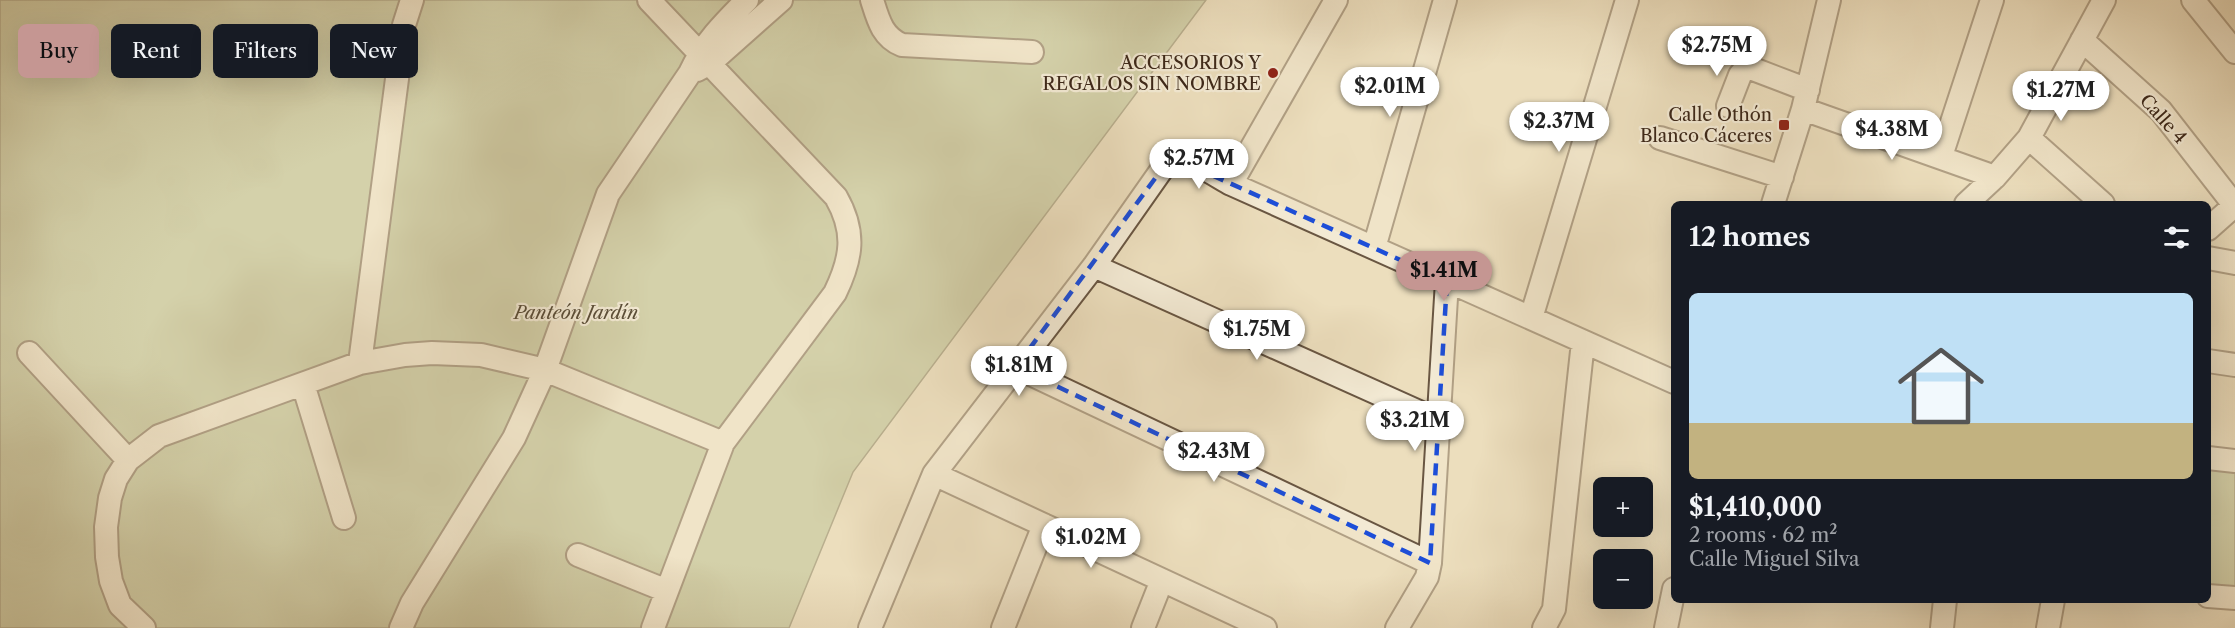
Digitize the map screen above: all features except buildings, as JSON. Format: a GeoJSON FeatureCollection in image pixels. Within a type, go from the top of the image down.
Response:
{"type":"FeatureCollection","features":[{"type":"Feature","properties":{"kind":"street"},"geometry":{"type":"LineString","coordinates":[[360,363],[404,25],[412,0]]}},
{"type":"Feature","properties":{"kind":"street"},"geometry":{"type":"LineString","coordinates":[[650,0],[836,197],[846,214],[850,234],[844,274],[835,294],[723,443],[653,628]]}},
{"type":"Feature","properties":{"kind":"street"},"geometry":{"type":"LineString","coordinates":[[705,58],[715,31],[747,0]]}},
{"type":"Feature","properties":{"kind":"street"},"geometry":{"type":"LineString","coordinates":[[401,628],[412,603],[514,438],[545,370],[608,194],[690,73],[705,58],[781,0]]}},
{"type":"Feature","properties":{"kind":"street"},"geometry":{"type":"LineString","coordinates":[[872,0],[884,32],[893,42],[903,45],[1032,52]]}},
{"type":"Feature","properties":{"kind":"street"},"geometry":{"type":"LineString","coordinates":[[1231,184],[1336,0]]}},
{"type":"Feature","properties":{"kind":"street"},"geometry":{"type":"LineString","coordinates":[[1374,248],[1445,0]]}},
{"type":"Feature","properties":{"kind":"street"},"geometry":{"type":"LineString","coordinates":[[1531,318],[1626,0]]}},
{"type":"Feature","properties":{"kind":"street"},"geometry":{"type":"LineString","coordinates":[[1774,201],[1805,99],[1829,0]]}},
{"type":"Feature","properties":{"kind":"street"},"geometry":{"type":"LineString","coordinates":[[1941,156],[1992,0]]}},
{"type":"Feature","properties":{"kind":"street"},"geometry":{"type":"LineString","coordinates":[[1970,201],[1995,177],[2029,138],[2104,0]]}},
{"type":"Feature","properties":{"kind":"street"},"geometry":{"type":"LineString","coordinates":[[2204,5],[2235,52]]}},
{"type":"Feature","properties":{"kind":"street","name":"Calle 4"},"geometry":{"type":"LineString","coordinates":[[2082,40],[2161,111],[2235,206]]}},
{"type":"Feature","properties":{"kind":"street"},"geometry":{"type":"LineString","coordinates":[[1728,106],[1740,75],[1745,69],[1753,69],[1805,99],[1995,177]]}},
{"type":"Feature","properties":{"kind":"street"},"geometry":{"type":"LineString","coordinates":[[1660,138],[1782,177]]}},
{"type":"Feature","properties":{"kind":"street"},"geometry":{"type":"LineString","coordinates":[[2029,138],[2100,201]]}},
{"type":"Feature","properties":{"kind":"street"},"geometry":{"type":"LineString","coordinates":[[870,628],[934,474],[1094,266],[1166,165],[1176,159],[1187,161],[1231,184],[1671,381]]}},
{"type":"Feature","properties":{"kind":"street"},"geometry":{"type":"LineString","coordinates":[[2211,226],[2235,206]]}},
{"type":"Feature","properties":{"kind":"street"},"geometry":{"type":"LineString","coordinates":[[2211,259],[2235,263]]}},
{"type":"Feature","properties":{"kind":"street"},"geometry":{"type":"LineString","coordinates":[[1094,266],[1437,420]]}},
{"type":"Feature","properties":{"kind":"street"},"geometry":{"type":"LineString","coordinates":[[1397,628],[1427,577],[1430,563],[1447,281]]}},
{"type":"Feature","properties":{"kind":"street"},"geometry":{"type":"LineString","coordinates":[[1544,628],[1554,609],[1584,342]]}},
{"type":"Feature","properties":{"kind":"street"},"geometry":{"type":"LineString","coordinates":[[29,353],[128,460]]}},
{"type":"Feature","properties":{"kind":"street"},"geometry":{"type":"LineString","coordinates":[[144,628],[120,604],[111,581],[107,557],[106,527],[110,498],[116,479],[128,460],[159,436],[360,363],[405,355],[456,353],[481,355],[545,370],[723,443]]}},
{"type":"Feature","properties":{"kind":"street"},"geometry":{"type":"LineString","coordinates":[[2211,361],[2235,365]]}},
{"type":"Feature","properties":{"kind":"street"},"geometry":{"type":"LineString","coordinates":[[1016,367],[1430,563]]}},
{"type":"Feature","properties":{"kind":"street"},"geometry":{"type":"LineString","coordinates":[[303,384],[344,518]]}},
{"type":"Feature","properties":{"kind":"street"},"geometry":{"type":"LineString","coordinates":[[2211,458],[2235,461]]}},
{"type":"Feature","properties":{"kind":"street"},"geometry":{"type":"LineString","coordinates":[[934,474],[1266,628]]}},
{"type":"Feature","properties":{"kind":"street"},"geometry":{"type":"LineString","coordinates":[[1003,628],[1044,525]]}},
{"type":"Feature","properties":{"kind":"street"},"geometry":{"type":"LineString","coordinates":[[578,555],[667,591]]}},
{"type":"Feature","properties":{"kind":"street"},"geometry":{"type":"LineString","coordinates":[[1143,628],[1162,580]]}},
{"type":"Feature","properties":{"kind":"street"},"geometry":{"type":"LineString","coordinates":[[2211,596],[2235,598]]}},
{"type":"Feature","properties":{"kind":"street"},"geometry":{"type":"LineString","coordinates":[[1666,628],[1671,603]]}},
{"type":"Feature","properties":{"kind":"street"},"geometry":{"type":"LineString","coordinates":[[1942,628],[1945,603]]}},
{"type":"Feature","properties":{"kind":"street"},"geometry":{"type":"LineString","coordinates":[[2048,628],[2052,603]]}},
{"type":"Feature","properties":{"kind":"highlighted area"},"geometry":{"type":"Polygon","coordinates":[[[1176,159],[1447,281],[1430,563],[1016,367],[1165,165],[1176,159]]]}},
{"type":"Feature","properties":{"kind":"green space","name":"Panteón Jardín"},"geometry":{"type":"Polygon","coordinates":[[[0,0],[1206,0],[853,472],[789,628],[0,628],[0,0]]]}},
{"type":"Feature","properties":{"kind":"green space"},"geometry":{"type":"Polygon","coordinates":[[[2211,469],[2235,471],[2235,591],[2211,587],[2211,469]]]}},
{"type":"Feature","properties":{"kind":"place","name":"ACCESORIOS Y REGALOS SIN NOMBRE"},"geometry":{"type":"Point","coordinates":[1273,73]}},
{"type":"Feature","properties":{"kind":"place","name":"Calle Othón Blanco Cáceres"},"geometry":{"type":"Point","coordinates":[1784,125]}}]}
